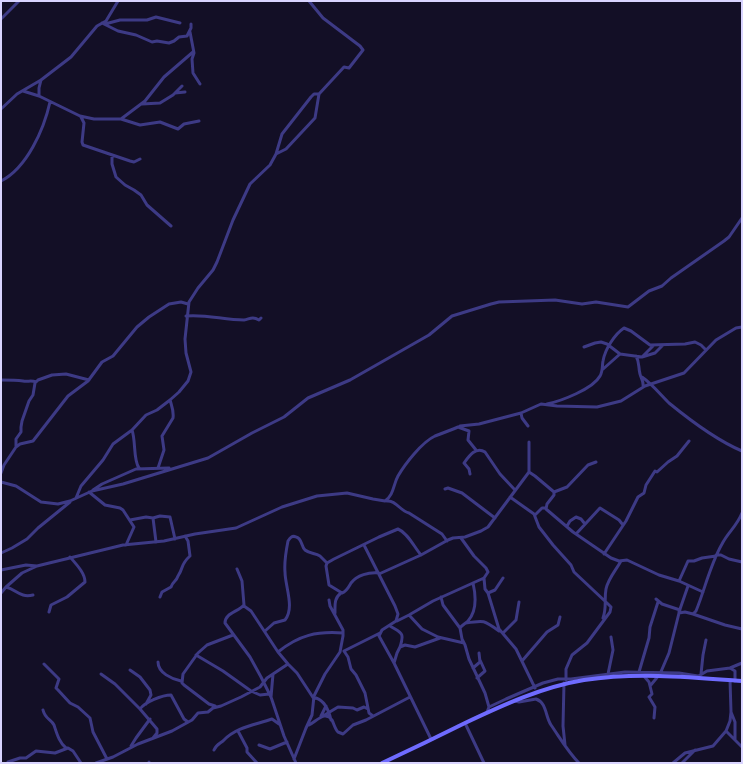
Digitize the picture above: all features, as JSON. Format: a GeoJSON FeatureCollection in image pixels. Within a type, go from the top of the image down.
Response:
{"type":"FeatureCollection","features":[{"type":"Feature","properties":{"kind":"main road"},"geometry":{"type":"LineString","coordinates":[[382,763],[465,723],[488,710],[564,681],[659,674],[698,676],[742,681]]}},
{"type":"Feature","properties":{"kind":"street"},"geometry":{"type":"LineString","coordinates":[[1,19],[19,1]]}},
{"type":"Feature","properties":{"kind":"street"},"geometry":{"type":"LineString","coordinates":[[103,24],[118,1]]}},
{"type":"Feature","properties":{"kind":"street"},"geometry":{"type":"LineString","coordinates":[[276,154],[291,144],[315,118],[319,94],[344,67],[349,68],[363,49],[324,18],[309,1]]}},
{"type":"Feature","properties":{"kind":"street"},"geometry":{"type":"LineString","coordinates":[[1,109],[17,94],[41,80],[71,57],[97,26],[120,20],[147,20],[156,17],[180,23]]}},
{"type":"Feature","properties":{"kind":"street"},"geometry":{"type":"LineString","coordinates":[[103,24],[152,42],[172,43],[178,37],[187,36],[190,32]]}},
{"type":"Feature","properties":{"kind":"street"},"geometry":{"type":"LineString","coordinates":[[191,24],[190,32],[193,52],[193,73],[200,84]]}},
{"type":"Feature","properties":{"kind":"street"},"geometry":{"type":"LineString","coordinates":[[121,120],[148,98],[168,74],[193,52]]}},
{"type":"Feature","properties":{"kind":"street"},"geometry":{"type":"LineString","coordinates":[[39,96],[38,88],[41,80]]}},
{"type":"Feature","properties":{"kind":"street"},"geometry":{"type":"LineString","coordinates":[[140,105],[157,104],[175,93],[182,86]]}},
{"type":"Feature","properties":{"kind":"street"},"geometry":{"type":"LineString","coordinates":[[23,91],[39,96],[80,116],[94,119],[121,120],[140,125],[160,122],[178,129],[184,124],[199,121]]}},
{"type":"Feature","properties":{"kind":"street"},"geometry":{"type":"LineString","coordinates":[[175,93],[185,92]]}},
{"type":"Feature","properties":{"kind":"street"},"geometry":{"type":"LineString","coordinates":[[76,498],[82,486],[103,460],[113,444],[132,430],[146,415],[157,410],[185,386],[191,375],[185,347],[188,304],[198,288],[213,270],[233,220],[250,184],[267,168],[276,154],[280,139],[285,130],[311,96],[314,94],[319,94]]}},
{"type":"Feature","properties":{"kind":"street"},"geometry":{"type":"LineString","coordinates":[[1,181],[16,171],[33,146],[46,118],[50,102]]}},
{"type":"Feature","properties":{"kind":"street"},"geometry":{"type":"LineString","coordinates":[[80,116],[84,123],[83,144],[132,162],[140,159]]}},
{"type":"Feature","properties":{"kind":"street"},"geometry":{"type":"LineString","coordinates":[[112,155],[112,164],[116,177],[141,196],[147,205],[171,226]]}},
{"type":"Feature","properties":{"kind":"street"},"geometry":{"type":"LineString","coordinates":[[91,491],[123,484],[216,454],[246,436],[284,417],[308,398],[350,380],[430,335],[452,316],[498,302],[546,300],[567,301],[582,304],[596,302],[628,307],[650,291],[664,286],[671,278],[724,241],[729,237],[742,218]]}},
{"type":"Feature","properties":{"kind":"street"},"geometry":{"type":"LineString","coordinates":[[1,473],[4,465],[16,447],[20,444],[33,441],[68,396],[89,380],[102,362],[113,356],[137,327],[169,304],[181,302],[188,304]]}},
{"type":"Feature","properties":{"kind":"street"},"geometry":{"type":"LineString","coordinates":[[186,316],[203,315],[243,320],[253,317],[259,320],[261,318]]}},
{"type":"Feature","properties":{"kind":"street"},"geometry":{"type":"LineString","coordinates":[[546,404],[557,406],[597,407],[621,401],[643,387],[684,373],[716,340],[736,328],[742,327]]}},
{"type":"Feature","properties":{"kind":"street"},"geometry":{"type":"LineString","coordinates":[[385,501],[390,497],[401,470],[422,446],[434,437],[458,427],[521,413],[542,404],[546,404],[582,391],[596,382],[601,375],[604,358],[617,334],[624,328],[632,331],[648,344],[653,346],[695,342],[706,350]]}},
{"type":"Feature","properties":{"kind":"street"},"geometry":{"type":"LineString","coordinates":[[584,347],[598,342],[604,343],[620,354],[643,357],[655,353],[663,345]]}},
{"type":"Feature","properties":{"kind":"street"},"geometry":{"type":"LineString","coordinates":[[643,357],[653,346]]}},
{"type":"Feature","properties":{"kind":"street"},"geometry":{"type":"LineString","coordinates":[[602,370],[620,354]]}},
{"type":"Feature","properties":{"kind":"street"},"geometry":{"type":"LineString","coordinates":[[636,356],[643,387]]}},
{"type":"Feature","properties":{"kind":"street"},"geometry":{"type":"LineString","coordinates":[[16,447],[16,439],[21,432],[20,427],[38,379],[62,374],[89,380]]}},
{"type":"Feature","properties":{"kind":"street"},"geometry":{"type":"LineString","coordinates":[[642,378],[669,403],[695,423],[718,439],[742,451]]}},
{"type":"Feature","properties":{"kind":"street"},"geometry":{"type":"LineString","coordinates":[[1,380],[14,379],[36,382]]}},
{"type":"Feature","properties":{"kind":"street"},"geometry":{"type":"LineString","coordinates":[[158,468],[164,450],[162,436],[173,418],[173,409],[170,400]]}},
{"type":"Feature","properties":{"kind":"street"},"geometry":{"type":"LineString","coordinates":[[521,413],[522,418],[528,426]]}},
{"type":"Feature","properties":{"kind":"street"},"geometry":{"type":"LineString","coordinates":[[475,424],[470,432],[468,440],[476,450]]}},
{"type":"Feature","properties":{"kind":"street"},"geometry":{"type":"LineString","coordinates":[[458,427],[464,428],[470,432]]}},
{"type":"Feature","properties":{"kind":"street"},"geometry":{"type":"LineString","coordinates":[[132,430],[136,447],[136,461],[139,468]]}},
{"type":"Feature","properties":{"kind":"street"},"geometry":{"type":"LineString","coordinates":[[604,554],[623,525],[639,496],[644,493],[646,485],[654,472],[658,472],[668,462],[677,456],[689,441]]}},
{"type":"Feature","properties":{"kind":"street"},"geometry":{"type":"LineString","coordinates":[[335,613],[336,597],[347,591],[358,577],[371,572],[379,573],[421,555],[453,538],[461,538],[484,529],[495,518],[529,472],[529,442]]}},
{"type":"Feature","properties":{"kind":"street"},"geometry":{"type":"LineString","coordinates":[[470,474],[464,463],[476,450],[480,449],[485,452],[500,474],[515,490]]}},
{"type":"Feature","properties":{"kind":"street"},"geometry":{"type":"LineString","coordinates":[[554,492],[567,487],[588,465],[596,462]]}},
{"type":"Feature","properties":{"kind":"street"},"geometry":{"type":"LineString","coordinates":[[1,482],[16,486],[41,502],[58,504],[70,501],[102,484],[139,468],[172,469]]}},
{"type":"Feature","properties":{"kind":"street"},"geometry":{"type":"LineString","coordinates":[[529,472],[536,476],[554,492]]}},
{"type":"Feature","properties":{"kind":"street"},"geometry":{"type":"LineString","coordinates":[[445,489],[448,488],[462,493],[495,518]]}},
{"type":"Feature","properties":{"kind":"street"},"geometry":{"type":"LineString","coordinates":[[91,491],[105,505],[120,508],[130,520],[134,527],[126,544]]}},
{"type":"Feature","properties":{"kind":"street"},"geometry":{"type":"LineString","coordinates":[[546,508],[547,504],[554,496],[554,492]]}},
{"type":"Feature","properties":{"kind":"street"},"geometry":{"type":"LineString","coordinates":[[1,593],[22,573],[37,566],[126,544],[156,542],[236,528],[292,503],[322,495],[347,493],[372,500],[391,501],[442,534],[447,541]]}},
{"type":"Feature","properties":{"kind":"street"},"geometry":{"type":"LineString","coordinates":[[510,497],[535,515],[539,526],[553,545],[571,565],[574,572],[610,605],[611,610],[587,643],[572,655],[566,669],[564,681],[563,726],[566,746]]}},
{"type":"Feature","properties":{"kind":"street"},"geometry":{"type":"LineString","coordinates":[[1,553],[27,539],[70,501]]}},
{"type":"Feature","properties":{"kind":"street"},"geometry":{"type":"LineString","coordinates":[[535,515],[542,508],[546,508]]}},
{"type":"Feature","properties":{"kind":"street"},"geometry":{"type":"LineString","coordinates":[[546,508],[576,534],[604,554],[617,560],[627,560],[659,575],[679,581],[703,592]]}},
{"type":"Feature","properties":{"kind":"street"},"geometry":{"type":"LineString","coordinates":[[576,534],[600,508],[619,520],[623,525]]}},
{"type":"Feature","properties":{"kind":"street"},"geometry":{"type":"LineString","coordinates":[[693,614],[696,611],[716,555],[726,537],[738,523],[742,513]]}},
{"type":"Feature","properties":{"kind":"street"},"geometry":{"type":"LineString","coordinates":[[130,520],[160,516],[170,518],[175,539]]}},
{"type":"Feature","properties":{"kind":"street"},"geometry":{"type":"LineString","coordinates":[[567,526],[570,521],[576,517],[581,518],[585,524]]}},
{"type":"Feature","properties":{"kind":"street"},"geometry":{"type":"LineString","coordinates":[[153,518],[156,542]]}},
{"type":"Feature","properties":{"kind":"street"},"geometry":{"type":"LineString","coordinates":[[327,563],[398,529],[406,534],[421,555]]}},
{"type":"Feature","properties":{"kind":"street"},"geometry":{"type":"LineString","coordinates":[[160,597],[162,592],[171,587],[173,581],[178,577],[183,562],[190,556],[188,542],[185,536]]}},
{"type":"Feature","properties":{"kind":"street"},"geometry":{"type":"LineString","coordinates":[[265,631],[274,623],[285,620],[289,614],[289,602],[285,577],[285,560],[288,541],[294,536],[299,538],[304,548],[312,554],[320,556],[327,563],[328,582],[341,593]]}},
{"type":"Feature","properties":{"kind":"street"},"geometry":{"type":"LineString","coordinates":[[340,652],[380,633],[382,630],[424,606],[484,578],[488,572],[486,568],[474,556],[461,538]]}},
{"type":"Feature","properties":{"kind":"street"},"geometry":{"type":"LineString","coordinates":[[364,545],[398,614],[397,621],[403,638],[394,663]]}},
{"type":"Feature","properties":{"kind":"street"},"geometry":{"type":"LineString","coordinates":[[679,581],[687,562],[694,562],[699,559],[721,555],[728,559],[742,562]]}},
{"type":"Feature","properties":{"kind":"street"},"geometry":{"type":"LineString","coordinates":[[49,612],[51,605],[67,597],[85,582],[76,563],[70,557]]}},
{"type":"Feature","properties":{"kind":"street"},"geometry":{"type":"LineString","coordinates":[[710,557],[713,564]]}},
{"type":"Feature","properties":{"kind":"street"},"geometry":{"type":"LineString","coordinates":[[602,621],[606,602],[607,584],[621,560]]}},
{"type":"Feature","properties":{"kind":"street"},"geometry":{"type":"LineString","coordinates":[[1,570],[26,565],[37,566]]}},
{"type":"Feature","properties":{"kind":"street"},"geometry":{"type":"LineString","coordinates":[[371,572],[374,565]]}},
{"type":"Feature","properties":{"kind":"street"},"geometry":{"type":"LineString","coordinates":[[237,569],[242,581],[245,601],[244,606]]}},
{"type":"Feature","properties":{"kind":"street"},"geometry":{"type":"LineString","coordinates":[[484,578],[485,589],[488,593],[498,625],[513,645],[535,688]]}},
{"type":"Feature","properties":{"kind":"street"},"geometry":{"type":"LineString","coordinates":[[488,593],[495,590],[503,578]]}},
{"type":"Feature","properties":{"kind":"street"},"geometry":{"type":"LineString","coordinates":[[460,628],[469,619],[475,605],[476,595],[473,583]]}},
{"type":"Feature","properties":{"kind":"street"},"geometry":{"type":"LineString","coordinates":[[650,686],[659,674],[669,653],[688,586]]}},
{"type":"Feature","properties":{"kind":"street"},"geometry":{"type":"LineString","coordinates":[[6,587],[22,596],[33,595]]}},
{"type":"Feature","properties":{"kind":"street"},"geometry":{"type":"LineString","coordinates":[[441,598],[443,605],[460,628],[473,668],[488,700],[488,710]]}},
{"type":"Feature","properties":{"kind":"street"},"geometry":{"type":"LineString","coordinates":[[294,759],[312,715],[314,699],[324,676],[340,652],[343,633],[341,625],[330,606],[329,600]]}},
{"type":"Feature","properties":{"kind":"street"},"geometry":{"type":"LineString","coordinates":[[639,672],[657,601],[680,611],[742,629]]}},
{"type":"Feature","properties":{"kind":"street"},"geometry":{"type":"LineString","coordinates":[[503,633],[516,620],[519,602]]}},
{"type":"Feature","properties":{"kind":"street"},"geometry":{"type":"LineString","coordinates":[[244,606],[251,610],[278,652],[297,673],[314,699],[316,698],[320,700],[326,706],[336,730],[341,734],[344,734],[353,725],[410,697]]}},
{"type":"Feature","properties":{"kind":"street"},"geometry":{"type":"LineString","coordinates":[[244,606],[229,615],[225,624],[250,657],[271,697],[296,763]]}},
{"type":"Feature","properties":{"kind":"street"},"geometry":{"type":"LineString","coordinates":[[409,615],[422,628],[440,638],[464,643]]}},
{"type":"Feature","properties":{"kind":"street"},"geometry":{"type":"LineString","coordinates":[[522,661],[547,632],[558,625],[560,617]]}},
{"type":"Feature","properties":{"kind":"street"},"geometry":{"type":"LineString","coordinates":[[466,623],[478,620],[484,621],[503,633]]}},
{"type":"Feature","properties":{"kind":"street"},"geometry":{"type":"LineString","coordinates":[[332,632],[339,629],[341,625]]}},
{"type":"Feature","properties":{"kind":"street"},"geometry":{"type":"LineString","coordinates":[[390,626],[399,630]]}},
{"type":"Feature","properties":{"kind":"street"},"geometry":{"type":"LineString","coordinates":[[278,652],[303,636],[314,633],[343,633]]}},
{"type":"Feature","properties":{"kind":"street"},"geometry":{"type":"LineString","coordinates":[[380,633],[383,644],[394,663],[431,739]]}},
{"type":"Feature","properties":{"kind":"street"},"geometry":{"type":"LineString","coordinates":[[181,681],[183,674],[196,655],[206,645],[233,635]]}},
{"type":"Feature","properties":{"kind":"street"},"geometry":{"type":"LineString","coordinates":[[608,674],[613,650],[611,637]]}},
{"type":"Feature","properties":{"kind":"street"},"geometry":{"type":"LineString","coordinates":[[400,647],[405,645],[415,647],[440,638]]}},
{"type":"Feature","properties":{"kind":"street"},"geometry":{"type":"LineString","coordinates":[[698,676],[706,640]]}},
{"type":"Feature","properties":{"kind":"street"},"geometry":{"type":"LineString","coordinates":[[344,651],[351,669],[356,674],[365,693],[368,709],[370,714],[373,716]]}},
{"type":"Feature","properties":{"kind":"street"},"geometry":{"type":"LineString","coordinates":[[477,678],[486,671],[480,660],[479,654]]}},
{"type":"Feature","properties":{"kind":"street"},"geometry":{"type":"LineString","coordinates":[[196,655],[222,670],[251,692],[260,695],[269,694]]}},
{"type":"Feature","properties":{"kind":"street"},"geometry":{"type":"LineString","coordinates":[[473,668],[480,660]]}},
{"type":"Feature","properties":{"kind":"street"},"geometry":{"type":"LineString","coordinates":[[158,662],[158,665],[164,673],[181,681],[209,704],[213,706],[222,706]]}},
{"type":"Feature","properties":{"kind":"street"},"geometry":{"type":"LineString","coordinates":[[698,676],[713,669],[730,668],[741,663]]}},
{"type":"Feature","properties":{"kind":"street"},"geometry":{"type":"LineString","coordinates":[[673,763],[685,753],[713,746],[726,731],[730,721],[733,680],[741,663]]}},
{"type":"Feature","properties":{"kind":"street"},"geometry":{"type":"LineString","coordinates":[[44,664],[59,679],[56,688],[70,703],[90,718],[93,732],[107,759]]}},
{"type":"Feature","properties":{"kind":"street"},"geometry":{"type":"LineString","coordinates":[[96,763],[172,730],[188,722],[198,713],[208,712],[213,708],[222,706],[251,692],[264,684],[267,678],[288,664]]}},
{"type":"Feature","properties":{"kind":"street"},"geometry":{"type":"LineString","coordinates":[[730,668],[736,673]]}},
{"type":"Feature","properties":{"kind":"street"},"geometry":{"type":"LineString","coordinates":[[130,670],[140,677],[150,690],[151,695],[146,704]]}},
{"type":"Feature","properties":{"kind":"street"},"geometry":{"type":"LineString","coordinates":[[488,710],[506,699],[554,680],[564,681],[608,674],[639,672],[659,674]]}},
{"type":"Feature","properties":{"kind":"street"},"geometry":{"type":"LineString","coordinates":[[101,674],[115,684],[150,719],[158,731],[153,738]]}},
{"type":"Feature","properties":{"kind":"street"},"geometry":{"type":"LineString","coordinates":[[271,697],[273,674]]}},
{"type":"Feature","properties":{"kind":"street"},"geometry":{"type":"LineString","coordinates":[[643,675],[650,686],[652,694],[649,697],[655,707],[654,718]]}},
{"type":"Feature","properties":{"kind":"street"},"geometry":{"type":"LineString","coordinates":[[529,690],[532,682]]}},
{"type":"Feature","properties":{"kind":"street"},"geometry":{"type":"LineString","coordinates":[[140,708],[146,704],[171,695],[184,718],[188,722]]}},
{"type":"Feature","properties":{"kind":"street"},"geometry":{"type":"LineString","coordinates":[[514,700],[519,702],[536,699],[541,702],[551,724],[579,763]]}},
{"type":"Feature","properties":{"kind":"street"},"geometry":{"type":"LineString","coordinates":[[322,716],[326,706]]}},
{"type":"Feature","properties":{"kind":"street"},"geometry":{"type":"LineString","coordinates":[[308,725],[338,707],[353,708],[357,710],[364,707],[368,709]]}},
{"type":"Feature","properties":{"kind":"street"},"geometry":{"type":"LineString","coordinates":[[43,710],[45,716],[53,724],[59,741],[66,748],[72,750],[81,763]]}},
{"type":"Feature","properties":{"kind":"street"},"geometry":{"type":"LineString","coordinates":[[731,712],[735,722],[735,739]]}},
{"type":"Feature","properties":{"kind":"street"},"geometry":{"type":"LineString","coordinates":[[322,716],[331,720]]}},
{"type":"Feature","properties":{"kind":"street"},"geometry":{"type":"LineString","coordinates":[[130,748],[150,719]]}},
{"type":"Feature","properties":{"kind":"street"},"geometry":{"type":"LineString","coordinates":[[214,750],[216,746],[227,736],[251,724],[263,723],[272,719],[281,725]]}},
{"type":"Feature","properties":{"kind":"street"},"geometry":{"type":"LineString","coordinates":[[465,723],[484,763]]}},
{"type":"Feature","properties":{"kind":"street"},"geometry":{"type":"LineString","coordinates":[[238,730],[247,752],[258,763]]}},
{"type":"Feature","properties":{"kind":"street"},"geometry":{"type":"LineString","coordinates":[[726,731],[742,747]]}},
{"type":"Feature","properties":{"kind":"street"},"geometry":{"type":"LineString","coordinates":[[259,745],[270,749],[287,742]]}},
{"type":"Feature","properties":{"kind":"street"},"geometry":{"type":"LineString","coordinates":[[8,762],[36,751],[55,753],[66,748]]}},
{"type":"Feature","properties":{"kind":"street"},"geometry":{"type":"LineString","coordinates":[[682,763],[695,750]]}},
{"type":"Feature","properties":{"kind":"street"},"geometry":{"type":"LineString","coordinates":[[22,757],[23,763]]}}]}
